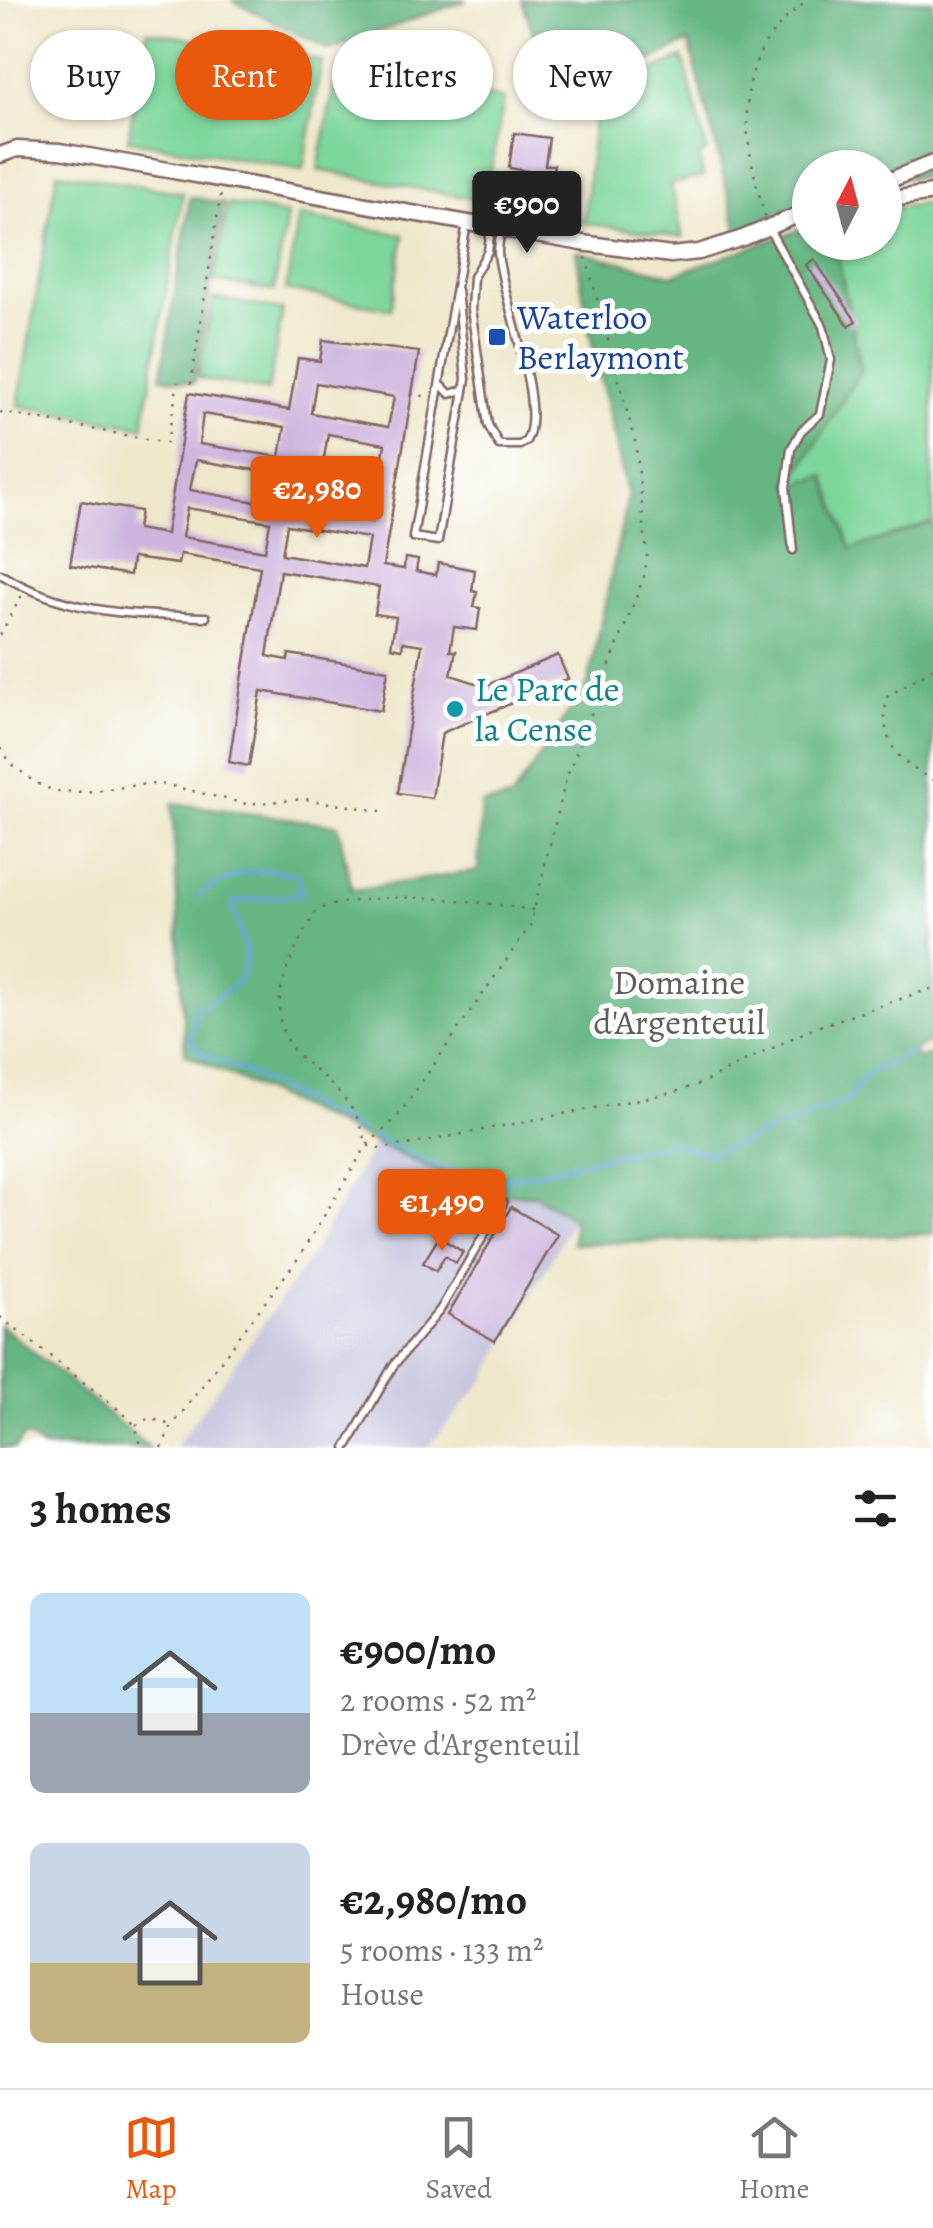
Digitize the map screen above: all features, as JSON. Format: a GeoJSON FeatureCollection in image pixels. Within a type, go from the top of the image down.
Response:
{"type":"FeatureCollection","features":[{"type":"Feature","properties":{"kind":"street"},"geometry":{"type":"LineString","coordinates":[[0,154],[17,148],[60,151],[468,224],[671,255],[700,252],[792,217]]}},
{"type":"Feature","properties":{"kind":"street"},"geometry":{"type":"LineString","coordinates":[[902,176],[933,164]]}},
{"type":"Feature","properties":{"kind":"street"},"geometry":{"type":"LineString","coordinates":[[902,198],[933,193]]}},
{"type":"Feature","properties":{"kind":"lane"},"geometry":{"type":"LineString","coordinates":[[457,290],[466,368],[438,541],[413,537],[468,224]]}},
{"type":"Feature","properties":{"kind":"lane"},"geometry":{"type":"LineString","coordinates":[[768,226],[823,326],[831,360],[820,414],[801,431],[791,448],[786,487],[793,550]]}},
{"type":"Feature","properties":{"kind":"lane"},"geometry":{"type":"LineString","coordinates":[[496,228],[533,423],[526,440],[510,447],[500,444],[488,426],[472,328],[473,277],[496,228]]}},
{"type":"Feature","properties":{"kind":"lane"},"geometry":{"type":"LineString","coordinates":[[440,384],[450,394],[464,388]]}},
{"type":"Feature","properties":{"kind":"lane"},"geometry":{"type":"LineString","coordinates":[[0,574],[54,601],[92,610],[206,617]]}},
{"type":"Feature","properties":{"kind":"lane"},"geometry":{"type":"LineString","coordinates":[[346,1448],[394,1366],[440,1310],[502,1203]]}},
{"type":"Feature","properties":{"kind":"path"},"geometry":{"type":"LineString","coordinates":[[768,226],[749,158],[746,114],[762,51],[771,35],[806,0]]}},
{"type":"Feature","properties":{"kind":"path"},"geometry":{"type":"LineString","coordinates":[[191,384],[221,192]]}},
{"type":"Feature","properties":{"kind":"path"},"geometry":{"type":"LineString","coordinates":[[161,1448],[172,1426],[299,1256],[367,1145],[396,1119],[530,926],[566,779],[645,574],[647,556],[636,445],[582,243]]}},
{"type":"Feature","properties":{"kind":"path"},"geometry":{"type":"LineString","coordinates":[[0,412],[167,442],[178,382]]}},
{"type":"Feature","properties":{"kind":"path"},"geometry":{"type":"LineString","coordinates":[[0,636],[26,589]]}},
{"type":"Feature","properties":{"kind":"path"},"geometry":{"type":"LineString","coordinates":[[933,668],[887,697],[884,710],[884,725],[894,752],[912,770],[933,780]]}},
{"type":"Feature","properties":{"kind":"path"},"geometry":{"type":"LineString","coordinates":[[0,748],[34,782],[54,791],[168,785],[246,804],[304,799],[381,811],[388,808]]}},
{"type":"Feature","properties":{"kind":"path"},"geometry":{"type":"LineString","coordinates":[[367,1145],[360,1120],[326,1076],[296,1052],[283,1034],[279,1004],[292,951],[316,909],[352,899],[431,897],[534,910]]}},
{"type":"Feature","properties":{"kind":"path"},"geometry":{"type":"LineString","coordinates":[[367,1145],[376,1149],[412,1144],[675,1092],[700,1084],[812,1029],[933,988]]}},
{"type":"Feature","properties":{"kind":"path"},"geometry":{"type":"LineString","coordinates":[[0,1317],[136,1425],[142,1448]]}},
{"type":"Feature","properties":{"kind":"path"},"geometry":{"type":"LineString","coordinates":[[136,1425],[150,1418],[172,1426]]}},
{"type":"Feature","properties":{"kind":"shaded area"},"geometry":{"type":"Polygon","coordinates":[[[374,1144],[481,1193],[535,1195],[573,1219],[484,1381],[427,1448],[175,1448],[307,1262],[374,1144]]]}},
{"type":"Feature","properties":{"kind":"green space"},"geometry":{"type":"Polygon","coordinates":[[[231,0],[467,0],[384,30],[332,30],[329,50],[312,41],[312,30],[290,30],[231,0]]]}},
{"type":"Feature","properties":{"kind":"green space"},"geometry":{"type":"Polygon","coordinates":[[[522,0],[933,0],[933,175],[902,178],[902,150],[792,150],[792,209],[738,232],[689,42],[647,62],[647,30],[532,30],[522,0]]]}},
{"type":"Feature","properties":{"kind":"green space"},"geometry":{"type":"Polygon","coordinates":[[[155,32],[175,36],[175,120],[312,120],[303,170],[128,140],[131,120],[155,120],[155,32]]]}},
{"type":"Feature","properties":{"kind":"green space"},"geometry":{"type":"Polygon","coordinates":[[[683,57],[707,151],[699,157],[703,177],[671,184],[683,237],[584,223],[594,120],[647,120],[647,74],[683,57]]]}},
{"type":"Feature","properties":{"kind":"green space"},"geometry":{"type":"Polygon","coordinates":[[[312,59],[322,61],[312,118],[312,59]]]}},
{"type":"Feature","properties":{"kind":"green space"},"geometry":{"type":"Polygon","coordinates":[[[332,96],[332,120],[493,120],[493,97],[504,99],[485,201],[318,170],[332,96]]]}},
{"type":"Feature","properties":{"kind":"green space"},"geometry":{"type":"Polygon","coordinates":[[[57,172],[183,193],[143,427],[18,406],[57,172]]]}},
{"type":"Feature","properties":{"kind":"green space"},"geometry":{"type":"Polygon","coordinates":[[[190,197],[224,203],[194,383],[161,377],[190,197]]]}},
{"type":"Feature","properties":{"kind":"green space"},"geometry":{"type":"Polygon","coordinates":[[[933,202],[933,522],[851,550],[825,476],[789,486],[861,370],[838,260],[902,260],[902,207],[933,202]]]}},
{"type":"Feature","properties":{"kind":"green space"},"geometry":{"type":"Polygon","coordinates":[[[228,204],[287,215],[274,291],[214,281],[228,204]]]}},
{"type":"Feature","properties":{"kind":"green space"},"geometry":{"type":"Polygon","coordinates":[[[299,216],[404,235],[391,309],[286,290],[299,216]]]}},
{"type":"Feature","properties":{"kind":"green space","name":"Domaine d'Argenteuil"},"geometry":{"type":"Polygon","coordinates":[[[792,232],[792,260],[838,260],[861,370],[790,485],[825,476],[851,549],[933,522],[933,1040],[912,1052],[920,1059],[933,1053],[933,1234],[573,1244],[573,1219],[535,1195],[481,1193],[185,1054],[172,803],[338,825],[352,890],[478,871],[482,804],[511,799],[588,684],[628,496],[589,330],[576,251],[673,275],[792,232]]]}},
{"type":"Feature","properties":{"kind":"green space"},"geometry":{"type":"Polygon","coordinates":[[[213,298],[283,310],[268,391],[198,378],[213,298]]]}},
{"type":"Feature","properties":{"kind":"green space"},"geometry":{"type":"Polygon","coordinates":[[[0,1325],[150,1448],[43,1448],[25,1435],[15,1448],[0,1448],[0,1325]]]}},
{"type":"Feature","properties":{"kind":"building"},"geometry":{"type":"Polygon","coordinates":[[[514,133],[549,138],[545,165],[554,165],[550,187],[531,184],[533,172],[509,168],[514,133]]]}},
{"type":"Feature","properties":{"kind":"building"},"geometry":{"type":"Polygon","coordinates":[[[815,260],[856,321],[849,326],[806,265],[815,260]]]}},
{"type":"Feature","properties":{"kind":"building"},"geometry":{"type":"Polygon","coordinates":[[[323,340],[419,352],[383,566],[404,569],[405,558],[418,560],[416,571],[436,575],[438,563],[475,570],[474,607],[480,608],[477,630],[454,627],[450,651],[456,651],[451,675],[485,686],[558,655],[568,679],[442,733],[432,798],[398,793],[422,645],[403,642],[402,649],[391,647],[396,617],[375,614],[379,587],[280,571],[267,656],[288,660],[289,654],[388,670],[381,711],[261,691],[249,766],[229,762],[260,567],[180,554],[178,564],[132,558],[130,575],[70,565],[81,501],[140,511],[137,529],[166,534],[189,393],[289,410],[298,358],[320,361],[323,340]],[[316,383],[311,413],[388,427],[394,397],[316,383]],[[203,414],[199,444],[280,457],[285,427],[203,414]],[[328,434],[323,464],[380,474],[385,444],[328,434]],[[196,460],[190,490],[272,505],[278,474],[196,460]],[[295,478],[290,508],[372,522],[377,492],[295,478]],[[187,508],[182,537],[265,551],[270,522],[187,508]],[[287,525],[282,554],[364,568],[369,538],[287,525]]]}},
{"type":"Feature","properties":{"kind":"building"},"geometry":{"type":"Polygon","coordinates":[[[511,1207],[558,1235],[495,1341],[448,1314],[511,1207]]]}},
{"type":"Feature","properties":{"kind":"building"},"geometry":{"type":"Polygon","coordinates":[[[439,1237],[463,1252],[456,1263],[445,1256],[436,1271],[423,1263],[439,1237]]]}},
{"type":"Feature","properties":{"kind":"waterway"},"geometry":{"type":"LineString","coordinates":[[199,896],[222,881],[246,873],[298,875],[302,893],[232,903],[243,941],[245,967],[232,987],[196,1008],[190,1040],[199,1052],[361,1132]]}},
{"type":"Feature","properties":{"kind":"waterway"},"geometry":{"type":"LineString","coordinates":[[372,1137],[437,1167],[493,1182],[672,1143],[711,1154],[847,1101],[865,1075],[912,1052]]}},
{"type":"Feature","properties":{"kind":"place","name":"Waterloo Berlaymont"},"geometry":{"type":"Point","coordinates":[497,337]}},
{"type":"Feature","properties":{"kind":"place","name":"Le Parc de la Cense"},"geometry":{"type":"Point","coordinates":[455,709]}}]}
